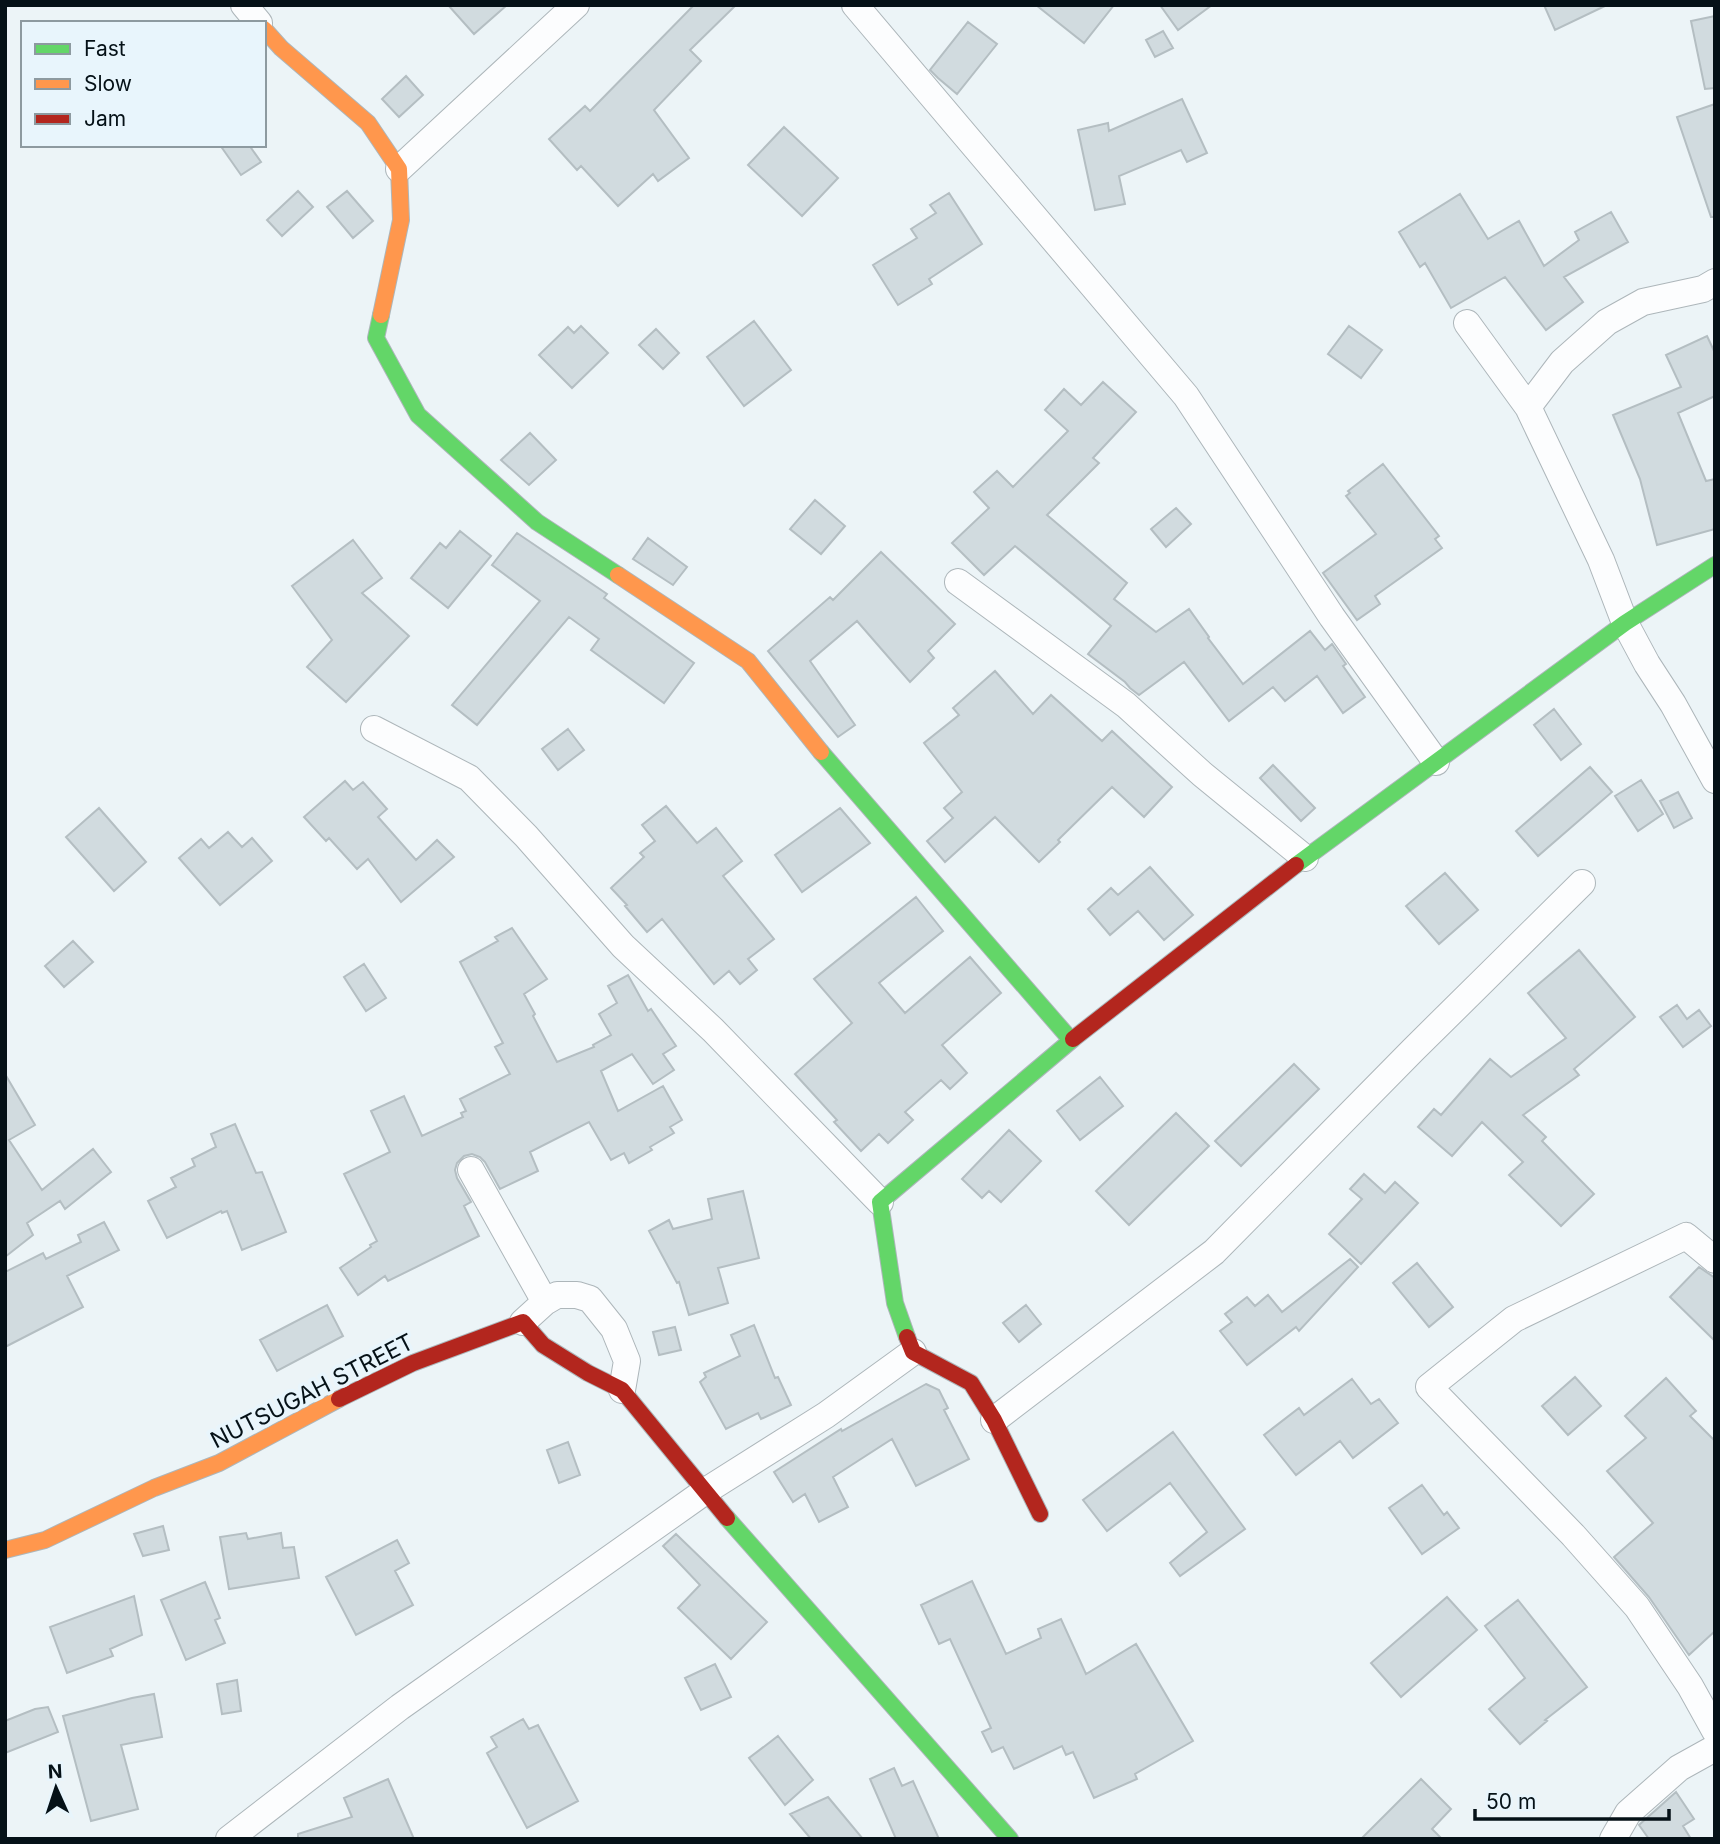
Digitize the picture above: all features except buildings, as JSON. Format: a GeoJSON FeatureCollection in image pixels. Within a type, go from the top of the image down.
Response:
{"type":"FeatureCollection","features":[{"type":"Feature","properties":{"kind":"street"},"geometry":{"type":"LineString","coordinates":[[244,5],[257,21]]}},
{"type":"Feature","properties":{"kind":"street"},"geometry":{"type":"LineString","coordinates":[[399,169],[576,5]]}},
{"type":"Feature","properties":{"kind":"street"},"geometry":{"type":"LineString","coordinates":[[855,5],[1186,396],[1332,617],[1436,762]]}},
{"type":"Feature","properties":{"kind":"street"},"geometry":{"type":"LineString","coordinates":[[266,31],[281,48],[368,123],[399,169],[401,220],[376,338],[418,415],[537,522],[748,661],[837,771],[1071,1040]]}},
{"type":"Feature","properties":{"kind":"street"},"geometry":{"type":"LineString","coordinates":[[1528,407],[1562,362],[1607,322],[1643,302],[1703,289],[1715,282]]}},
{"type":"Feature","properties":{"kind":"street"},"geometry":{"type":"LineString","coordinates":[[1467,323],[1528,407],[1601,560],[1625,623],[1715,779]]}},
{"type":"Feature","properties":{"kind":"street"},"geometry":{"type":"LineString","coordinates":[[880,1202],[1071,1040],[1306,858],[1625,623],[1715,565]]}},
{"type":"Feature","properties":{"kind":"street"},"geometry":{"type":"LineString","coordinates":[[958,582],[1126,705],[1202,774],[1306,858]]}},
{"type":"Feature","properties":{"kind":"street"},"geometry":{"type":"LineString","coordinates":[[374,729],[469,778],[526,836],[624,946],[713,1030],[880,1202],[895,1303],[913,1352],[971,1383],[994,1420],[1041,1514]]}},
{"type":"Feature","properties":{"kind":"street"},"geometry":{"type":"LineString","coordinates":[[994,1420],[1214,1252],[1582,883]]}},
{"type":"Feature","properties":{"kind":"street"},"geometry":{"type":"LineString","coordinates":[[471,1170],[545,1302]]}},
{"type":"Feature","properties":{"kind":"street"},"geometry":{"type":"LineString","coordinates":[[1715,1261],[1685,1236],[1514,1319],[1429,1387],[1573,1535],[1637,1608],[1690,1686],[1715,1731]]}},
{"type":"Feature","properties":{"kind":"street"},"geometry":{"type":"LineString","coordinates":[[622,1390],[627,1362],[614,1329],[590,1299],[578,1295],[557,1295],[523,1322],[543,1345],[622,1390],[704,1492],[1010,1839]]}},
{"type":"Feature","properties":{"kind":"street","name":"NUTSUGAH STREET"},"geometry":{"type":"LineString","coordinates":[[5,1550],[45,1540],[153,1488],[219,1464],[321,1407],[413,1363],[523,1322]]}},
{"type":"Feature","properties":{"kind":"street"},"geometry":{"type":"LineString","coordinates":[[229,1839],[400,1707],[704,1492],[826,1415],[913,1352]]}},
{"type":"Feature","properties":{"kind":"street"},"geometry":{"type":"LineString","coordinates":[[1613,1839],[1628,1813],[1679,1768],[1715,1748]]}},
{"type":"Feature","properties":{"kind":"traffic: fast"},"geometry":{"type":"LineString","coordinates":[[381,315],[376,338],[418,415],[537,522],[618,575]]}},
{"type":"Feature","properties":{"kind":"traffic: fast"},"geometry":{"type":"LineString","coordinates":[[1296,865],[1625,623],[1715,565]]}},
{"type":"Feature","properties":{"kind":"traffic: fast"},"geometry":{"type":"LineString","coordinates":[[821,752],[1071,1040]]}},
{"type":"Feature","properties":{"kind":"traffic: fast"},"geometry":{"type":"LineString","coordinates":[[907,1337],[895,1303],[880,1202],[1073,1039]]}},
{"type":"Feature","properties":{"kind":"traffic: fast"},"geometry":{"type":"LineString","coordinates":[[727,1518],[1010,1839]]}},
{"type":"Feature","properties":{"kind":"traffic: slow"},"geometry":{"type":"LineString","coordinates":[[266,31],[281,48],[368,123],[399,169],[401,220],[381,315]]}},
{"type":"Feature","properties":{"kind":"traffic: slow"},"geometry":{"type":"LineString","coordinates":[[618,575],[748,661],[821,752]]}},
{"type":"Feature","properties":{"kind":"traffic: slow"},"geometry":{"type":"LineString","coordinates":[[5,1550],[45,1540],[154,1488],[219,1463],[339,1399]]}},
{"type":"Feature","properties":{"kind":"traffic: jam"},"geometry":{"type":"LineString","coordinates":[[1073,1039],[1296,865]]}},
{"type":"Feature","properties":{"kind":"traffic: jam"},"geometry":{"type":"LineString","coordinates":[[339,1399],[413,1363],[523,1322],[543,1345],[622,1390],[727,1518]]}},
{"type":"Feature","properties":{"kind":"traffic: jam"},"geometry":{"type":"LineString","coordinates":[[907,1337],[913,1352],[971,1383],[994,1420],[1040,1514]]}}]}
